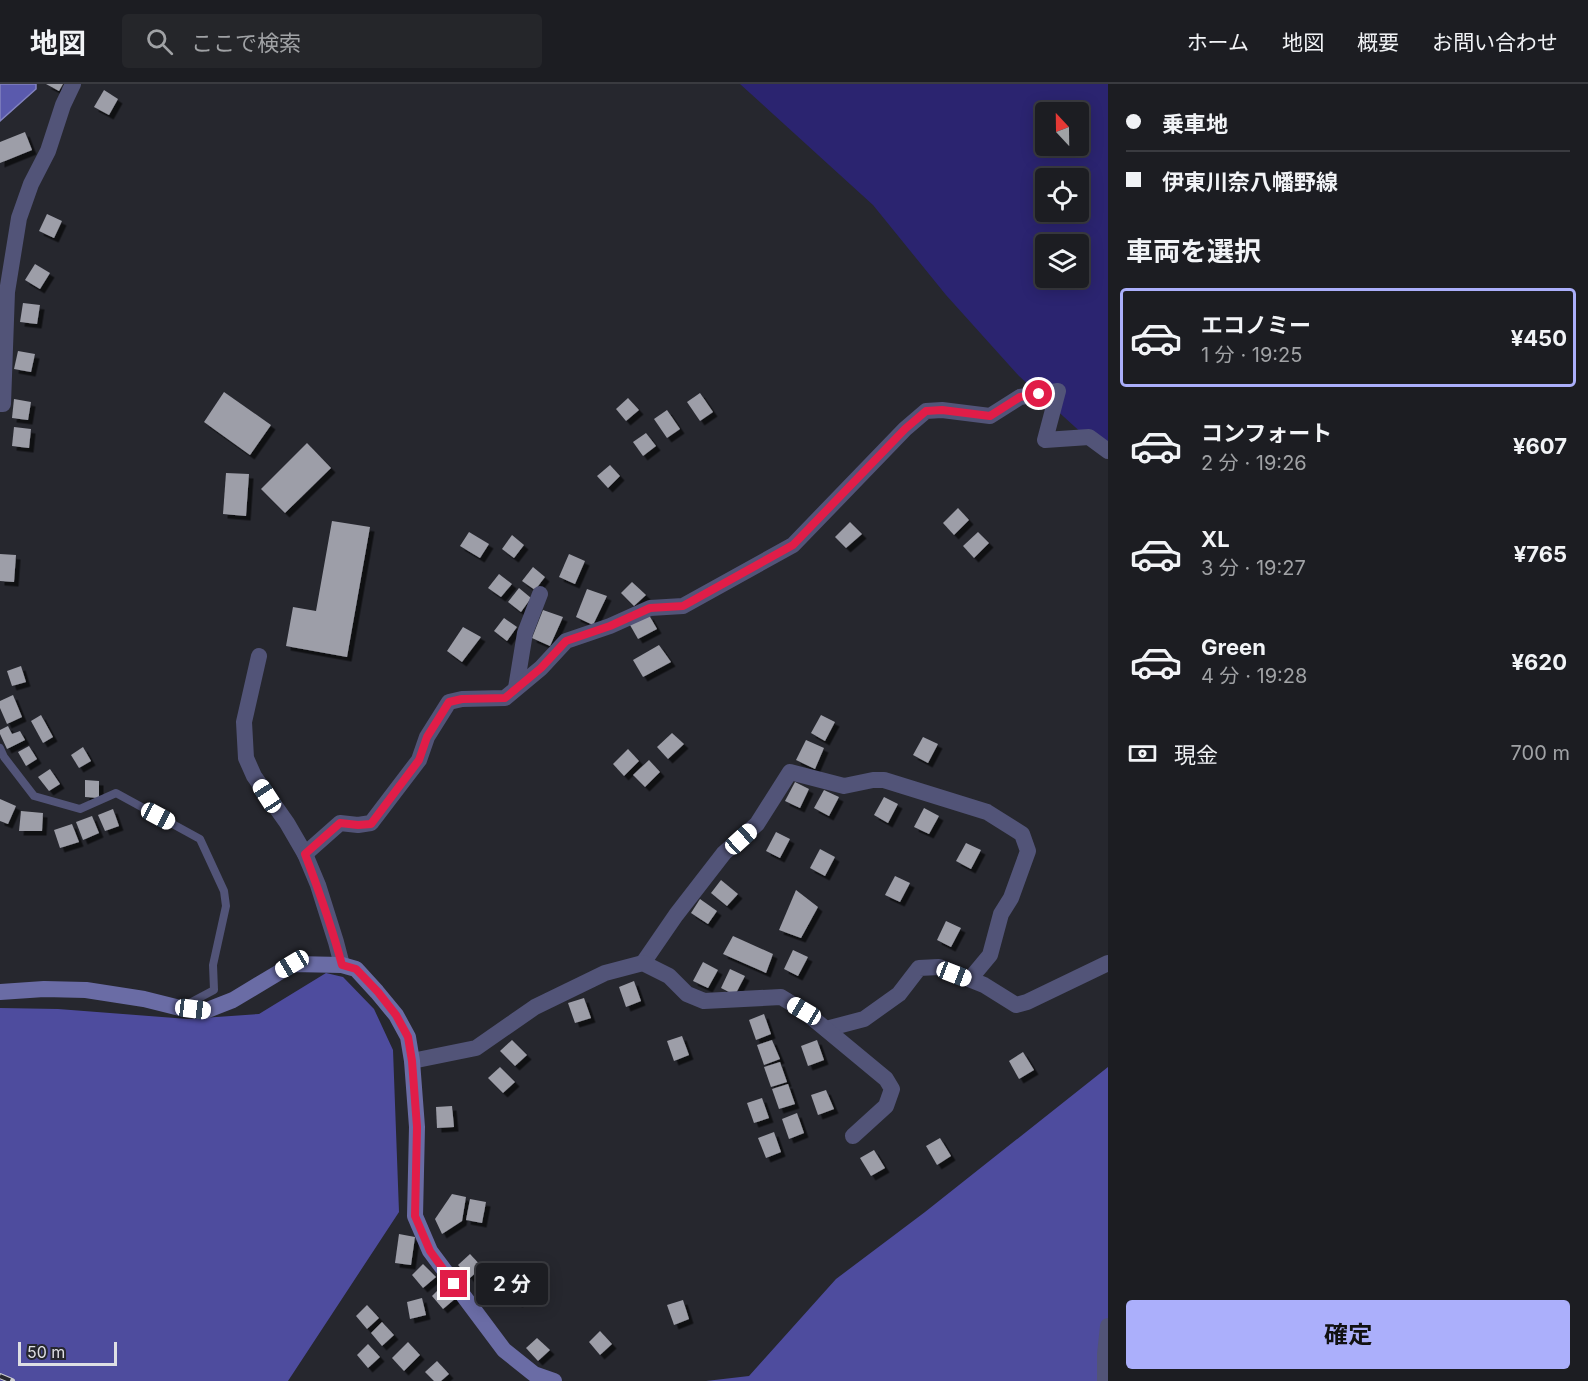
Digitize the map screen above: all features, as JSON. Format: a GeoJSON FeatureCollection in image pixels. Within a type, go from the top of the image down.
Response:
{"type":"FeatureCollection","features":[{"type":"Feature","properties":{"kind":"main road"},"geometry":{"type":"LineString","coordinates":[[0,992],[44,989],[86,990],[205,1011],[233,1000],[292,964],[342,965],[356,969],[396,1015],[408,1037],[417,1127],[415,1216],[430,1251],[504,1350],[534,1374],[554,1381]]}},
{"type":"Feature","properties":{"kind":"street"},"geometry":{"type":"LineString","coordinates":[[0,404],[3,404],[4,393],[7,292],[19,218],[31,184],[48,151],[63,105],[73,84]]}},
{"type":"Feature","properties":{"kind":"street"},"geometry":{"type":"LineString","coordinates":[[305,854],[340,823],[371,824],[419,760],[427,737],[449,702],[462,699],[505,698],[541,668],[566,641],[610,626],[650,608],[683,606],[793,545],[905,429],[926,411],[942,410],[990,416],[1020,397],[1058,391],[1045,440],[1089,437],[1108,451]]}},
{"type":"Feature","properties":{"kind":"street"},"geometry":{"type":"LineString","coordinates":[[516,688],[525,633],[540,594]]}},
{"type":"Feature","properties":{"kind":"street"},"geometry":{"type":"LineString","coordinates":[[259,656],[244,722],[246,758],[254,776],[287,823],[305,854],[342,965]]}},
{"type":"Feature","properties":{"kind":"street"},"geometry":{"type":"LineString","coordinates":[[412,1061],[476,1048],[535,1007],[605,973],[643,963],[676,915],[724,853],[757,824],[790,772],[844,786],[884,780],[987,812],[1022,834],[1028,851],[1011,898],[1001,914],[990,955],[970,979]]}},
{"type":"Feature","properties":{"kind":"street"},"geometry":{"type":"LineString","coordinates":[[643,963],[669,976],[687,994],[704,1001],[781,997],[804,1011],[826,1029],[886,1079],[892,1089],[886,1106],[853,1136]]}},
{"type":"Feature","properties":{"kind":"street"},"geometry":{"type":"LineString","coordinates":[[826,1029],[864,1019],[899,994],[919,968],[939,968],[970,979],[1016,1005],[1027,1002],[1108,963]]}},
{"type":"Feature","properties":{"kind":"street"},"geometry":{"type":"LineString","coordinates":[[1105,1381],[1108,1326]]}},
{"type":"Feature","properties":{"kind":"lane"},"geometry":{"type":"LineString","coordinates":[[0,748],[3,757],[34,796],[80,809],[116,793],[200,839],[224,891],[226,906],[213,965],[214,990],[180,1008]]}},
{"type":"Feature","properties":{"kind":"shaded area"},"geometry":{"type":"Polygon","coordinates":[[[0,84],[36,84],[36,89],[0,121],[0,84]]]}},
{"type":"Feature","properties":{"kind":"shaded area"},"geometry":{"type":"Polygon","coordinates":[[[740,84],[1108,84],[1108,457],[1019,376],[946,295],[873,205],[740,84]]]}},
{"type":"Feature","properties":{"kind":"shaded area"},"geometry":{"type":"Polygon","coordinates":[[[326,973],[343,977],[374,1009],[393,1050],[399,1212],[288,1381],[0,1381],[0,1008],[58,1009],[188,1019],[259,1014],[326,973]]]}},
{"type":"Feature","properties":{"kind":"shaded area"},"geometry":{"type":"Polygon","coordinates":[[[1108,1067],[1108,1381],[706,1381],[749,1376],[836,1279],[925,1212],[1108,1067]]]}},
{"type":"Feature","properties":{"kind":"building"},"geometry":{"type":"Polygon","coordinates":[[[46,84],[63,84],[59,91],[46,84]]]}},
{"type":"Feature","properties":{"kind":"building"},"geometry":{"type":"Polygon","coordinates":[[[104,90],[118,99],[109,115],[94,107],[104,90]]]}},
{"type":"Feature","properties":{"kind":"building"},"geometry":{"type":"Polygon","coordinates":[[[25,132],[32,150],[0,163],[0,142],[25,132]]]}},
{"type":"Feature","properties":{"kind":"building"},"geometry":{"type":"Polygon","coordinates":[[[47,214],[62,221],[54,238],[39,231],[47,214]]]}},
{"type":"Feature","properties":{"kind":"building"},"geometry":{"type":"Polygon","coordinates":[[[35,264],[50,273],[40,289],[25,280],[35,264]]]}},
{"type":"Feature","properties":{"kind":"building"},"geometry":{"type":"Polygon","coordinates":[[[23,303],[40,305],[37,324],[20,322],[23,303]]]}},
{"type":"Feature","properties":{"kind":"building"},"geometry":{"type":"Polygon","coordinates":[[[18,351],[35,354],[31,372],[14,369],[18,351]]]}},
{"type":"Feature","properties":{"kind":"building"},"geometry":{"type":"Polygon","coordinates":[[[224,392],[271,425],[250,455],[204,422],[224,392]]]}},
{"type":"Feature","properties":{"kind":"building"},"geometry":{"type":"Polygon","coordinates":[[[700,393],[713,412],[700,421],[687,402],[700,393]]]}},
{"type":"Feature","properties":{"kind":"building"},"geometry":{"type":"Polygon","coordinates":[[[628,398],[639,410],[626,421],[616,409],[628,398]]]}},
{"type":"Feature","properties":{"kind":"building"},"geometry":{"type":"Polygon","coordinates":[[[14,399],[31,402],[28,420],[12,418],[14,399]]]}},
{"type":"Feature","properties":{"kind":"building"},"geometry":{"type":"Polygon","coordinates":[[[667,410],[680,429],[667,438],[654,419],[667,410]]]}},
{"type":"Feature","properties":{"kind":"building"},"geometry":{"type":"Polygon","coordinates":[[[14,427],[31,429],[29,448],[12,446],[14,427]]]}},
{"type":"Feature","properties":{"kind":"building"},"geometry":{"type":"Polygon","coordinates":[[[646,433],[656,446],[643,456],[633,442],[646,433]]]}},
{"type":"Feature","properties":{"kind":"building"},"geometry":{"type":"Polygon","coordinates":[[[307,443],[331,468],[285,513],[261,489],[307,443]]]}},
{"type":"Feature","properties":{"kind":"building"},"geometry":{"type":"Polygon","coordinates":[[[610,465],[620,476],[608,488],[597,476],[610,465]]]}},
{"type":"Feature","properties":{"kind":"building"},"geometry":{"type":"Polygon","coordinates":[[[226,473],[249,474],[246,516],[223,514],[226,473]]]}},
{"type":"Feature","properties":{"kind":"building"},"geometry":{"type":"Polygon","coordinates":[[[958,508],[969,520],[954,535],[943,523],[958,508]]]}},
{"type":"Feature","properties":{"kind":"building"},"geometry":{"type":"Polygon","coordinates":[[[332,521],[370,527],[347,657],[286,646],[293,607],[316,611],[332,521]]]}},
{"type":"Feature","properties":{"kind":"building"},"geometry":{"type":"Polygon","coordinates":[[[850,522],[862,534],[846,548],[835,537],[850,522]]]}},
{"type":"Feature","properties":{"kind":"building"},"geometry":{"type":"Polygon","coordinates":[[[469,532],[489,544],[480,558],[460,546],[469,532]]]}},
{"type":"Feature","properties":{"kind":"building"},"geometry":{"type":"Polygon","coordinates":[[[978,532],[989,543],[974,558],[963,546],[978,532]]]}},
{"type":"Feature","properties":{"kind":"building"},"geometry":{"type":"Polygon","coordinates":[[[512,535],[524,545],[514,558],[502,549],[512,535]]]}},
{"type":"Feature","properties":{"kind":"building"},"geometry":{"type":"Polygon","coordinates":[[[0,554],[16,555],[14,582],[0,581],[0,554]]]}},
{"type":"Feature","properties":{"kind":"building"},"geometry":{"type":"Polygon","coordinates":[[[569,554],[585,561],[575,584],[559,577],[569,554]]]}},
{"type":"Feature","properties":{"kind":"building"},"geometry":{"type":"Polygon","coordinates":[[[533,567],[545,577],[535,590],[522,581],[533,567]]]}},
{"type":"Feature","properties":{"kind":"building"},"geometry":{"type":"Polygon","coordinates":[[[499,574],[512,584],[501,597],[488,588],[499,574]]]}},
{"type":"Feature","properties":{"kind":"building"},"geometry":{"type":"Polygon","coordinates":[[[632,582],[646,595],[634,606],[621,593],[632,582]]]}},
{"type":"Feature","properties":{"kind":"building"},"geometry":{"type":"Polygon","coordinates":[[[519,588],[531,598],[521,612],[508,602],[519,588]]]}},
{"type":"Feature","properties":{"kind":"building"},"geometry":{"type":"Polygon","coordinates":[[[587,589],[607,596],[593,625],[576,617],[587,589]]]}},
{"type":"Feature","properties":{"kind":"building"},"geometry":{"type":"Polygon","coordinates":[[[543,610],[563,617],[550,646],[532,638],[543,610]]]}},
{"type":"Feature","properties":{"kind":"building"},"geometry":{"type":"Polygon","coordinates":[[[649,615],[657,629],[638,639],[630,625],[649,615]]]}},
{"type":"Feature","properties":{"kind":"building"},"geometry":{"type":"Polygon","coordinates":[[[504,618],[517,627],[507,641],[494,631],[504,618]]]}},
{"type":"Feature","properties":{"kind":"building"},"geometry":{"type":"Polygon","coordinates":[[[463,627],[481,637],[462,662],[447,651],[463,627]]]}},
{"type":"Feature","properties":{"kind":"building"},"geometry":{"type":"Polygon","coordinates":[[[659,645],[671,662],[643,677],[633,660],[659,645]]]}},
{"type":"Feature","properties":{"kind":"building"},"geometry":{"type":"Polygon","coordinates":[[[21,666],[26,682],[12,686],[7,671],[21,666]]]}},
{"type":"Feature","properties":{"kind":"building"},"geometry":{"type":"Polygon","coordinates":[[[13,695],[22,717],[7,724],[0,708],[0,701],[13,695]]]}},
{"type":"Feature","properties":{"kind":"building"},"geometry":{"type":"Polygon","coordinates":[[[41,715],[53,737],[43,743],[31,721],[41,715]]]}},
{"type":"Feature","properties":{"kind":"building"},"geometry":{"type":"Polygon","coordinates":[[[821,715],[835,722],[825,741],[811,733],[821,715]]]}},
{"type":"Feature","properties":{"kind":"building"},"geometry":{"type":"Polygon","coordinates":[[[8,726],[12,734],[20,731],[25,740],[7,749],[0,730],[8,726]]]}},
{"type":"Feature","properties":{"kind":"building"},"geometry":{"type":"Polygon","coordinates":[[[672,733],[684,744],[668,759],[657,747],[672,733]]]}},
{"type":"Feature","properties":{"kind":"building"},"geometry":{"type":"Polygon","coordinates":[[[923,737],[938,744],[928,763],[913,755],[923,737]]]}},
{"type":"Feature","properties":{"kind":"building"},"geometry":{"type":"Polygon","coordinates":[[[806,740],[824,748],[815,769],[796,760],[806,740]]]}},
{"type":"Feature","properties":{"kind":"building"},"geometry":{"type":"Polygon","coordinates":[[[29,746],[37,759],[26,766],[18,752],[29,746]]]}},
{"type":"Feature","properties":{"kind":"building"},"geometry":{"type":"Polygon","coordinates":[[[83,747],[91,761],[79,768],[71,755],[83,747]]]}},
{"type":"Feature","properties":{"kind":"building"},"geometry":{"type":"Polygon","coordinates":[[[628,749],[639,761],[624,776],[613,764],[628,749]]]}},
{"type":"Feature","properties":{"kind":"building"},"geometry":{"type":"Polygon","coordinates":[[[649,760],[660,772],[645,787],[633,775],[649,760]]]}},
{"type":"Feature","properties":{"kind":"building"},"geometry":{"type":"Polygon","coordinates":[[[50,769],[60,784],[49,791],[38,777],[50,769]]]}},
{"type":"Feature","properties":{"kind":"building"},"geometry":{"type":"Polygon","coordinates":[[[85,780],[99,781],[99,798],[85,797],[85,780]]]}},
{"type":"Feature","properties":{"kind":"building"},"geometry":{"type":"Polygon","coordinates":[[[795,782],[809,789],[800,808],[785,801],[795,782]]]}},
{"type":"Feature","properties":{"kind":"building"},"geometry":{"type":"Polygon","coordinates":[[[824,790],[839,797],[829,816],[814,808],[824,790]]]}},
{"type":"Feature","properties":{"kind":"building"},"geometry":{"type":"Polygon","coordinates":[[[884,797],[898,804],[888,823],[874,815],[884,797]]]}},
{"type":"Feature","properties":{"kind":"building"},"geometry":{"type":"Polygon","coordinates":[[[0,799],[16,806],[8,824],[0,821],[0,799]]]}},
{"type":"Feature","properties":{"kind":"building"},"geometry":{"type":"Polygon","coordinates":[[[924,808],[939,816],[929,834],[914,827],[924,808]]]}},
{"type":"Feature","properties":{"kind":"building"},"geometry":{"type":"Polygon","coordinates":[[[113,809],[119,826],[105,831],[98,815],[113,809]]]}},
{"type":"Feature","properties":{"kind":"building"},"geometry":{"type":"Polygon","coordinates":[[[21,811],[43,813],[42,831],[19,831],[21,811]]]}},
{"type":"Feature","properties":{"kind":"building"},"geometry":{"type":"Polygon","coordinates":[[[92,816],[99,833],[83,840],[76,822],[92,816]]]}},
{"type":"Feature","properties":{"kind":"building"},"geometry":{"type":"Polygon","coordinates":[[[72,824],[79,842],[60,848],[54,830],[72,824]]]}},
{"type":"Feature","properties":{"kind":"building"},"geometry":{"type":"Polygon","coordinates":[[[776,832],[790,839],[780,858],[766,851],[776,832]]]}},
{"type":"Feature","properties":{"kind":"building"},"geometry":{"type":"Polygon","coordinates":[[[966,843],[981,850],[971,869],[956,861],[966,843]]]}},
{"type":"Feature","properties":{"kind":"building"},"geometry":{"type":"Polygon","coordinates":[[[820,849],[835,857],[825,876],[810,868],[820,849]]]}},
{"type":"Feature","properties":{"kind":"building"},"geometry":{"type":"Polygon","coordinates":[[[895,876],[910,883],[900,902],[885,895],[895,876]]]}},
{"type":"Feature","properties":{"kind":"building"},"geometry":{"type":"Polygon","coordinates":[[[721,880],[738,894],[727,906],[711,893],[721,880]]]}},
{"type":"Feature","properties":{"kind":"building"},"geometry":{"type":"Polygon","coordinates":[[[796,890],[818,907],[801,938],[779,930],[796,890]]]}},
{"type":"Feature","properties":{"kind":"building"},"geometry":{"type":"Polygon","coordinates":[[[700,899],[717,911],[708,924],[691,913],[700,899]]]}},
{"type":"Feature","properties":{"kind":"building"},"geometry":{"type":"Polygon","coordinates":[[[946,921],[961,928],[951,947],[937,940],[946,921]]]}},
{"type":"Feature","properties":{"kind":"building"},"geometry":{"type":"Polygon","coordinates":[[[733,936],[773,954],[766,973],[723,954],[733,936]]]}},
{"type":"Feature","properties":{"kind":"building"},"geometry":{"type":"Polygon","coordinates":[[[793,950],[808,957],[798,976],[784,969],[793,950]]]}},
{"type":"Feature","properties":{"kind":"building"},"geometry":{"type":"Polygon","coordinates":[[[703,962],[718,970],[708,988],[693,981],[703,962]]]}},
{"type":"Feature","properties":{"kind":"building"},"geometry":{"type":"Polygon","coordinates":[[[730,969],[745,976],[735,995],[721,988],[730,969]]]}},
{"type":"Feature","properties":{"kind":"building"},"geometry":{"type":"Polygon","coordinates":[[[634,981],[641,1001],[626,1007],[619,987],[634,981]]]}},
{"type":"Feature","properties":{"kind":"building"},"geometry":{"type":"Polygon","coordinates":[[[584,998],[591,1018],[575,1023],[568,1003],[584,998]]]}},
{"type":"Feature","properties":{"kind":"building"},"geometry":{"type":"Polygon","coordinates":[[[764,1014],[771,1034],[756,1040],[749,1020],[764,1014]]]}},
{"type":"Feature","properties":{"kind":"building"},"geometry":{"type":"Polygon","coordinates":[[[682,1036],[689,1055],[674,1061],[667,1041],[682,1036]]]}},
{"type":"Feature","properties":{"kind":"building"},"geometry":{"type":"Polygon","coordinates":[[[512,1040],[527,1055],[515,1066],[500,1051],[512,1040]]]}},
{"type":"Feature","properties":{"kind":"building"},"geometry":{"type":"Polygon","coordinates":[[[772,1040],[780,1059],[764,1065],[757,1045],[772,1040]]]}},
{"type":"Feature","properties":{"kind":"building"},"geometry":{"type":"Polygon","coordinates":[[[817,1040],[824,1060],[808,1066],[801,1046],[817,1040]]]}},
{"type":"Feature","properties":{"kind":"building"},"geometry":{"type":"Polygon","coordinates":[[[1023,1052],[1034,1070],[1019,1079],[1009,1061],[1023,1052]]]}},
{"type":"Feature","properties":{"kind":"building"},"geometry":{"type":"Polygon","coordinates":[[[780,1062],[787,1082],[771,1087],[764,1067],[780,1062]]]}},
{"type":"Feature","properties":{"kind":"building"},"geometry":{"type":"Polygon","coordinates":[[[500,1067],[515,1082],[503,1093],[488,1078],[500,1067]]]}},
{"type":"Feature","properties":{"kind":"building"},"geometry":{"type":"Polygon","coordinates":[[[788,1084],[795,1104],[779,1109],[772,1089],[788,1084]]]}},
{"type":"Feature","properties":{"kind":"building"},"geometry":{"type":"Polygon","coordinates":[[[826,1090],[834,1109],[818,1115],[811,1095],[826,1090]]]}},
{"type":"Feature","properties":{"kind":"building"},"geometry":{"type":"Polygon","coordinates":[[[762,1098],[769,1118],[754,1123],[747,1103],[762,1098]]]}},
{"type":"Feature","properties":{"kind":"building"},"geometry":{"type":"Polygon","coordinates":[[[452,1106],[454,1127],[437,1128],[436,1107],[452,1106]]]}},
{"type":"Feature","properties":{"kind":"building"},"geometry":{"type":"Polygon","coordinates":[[[797,1113],[804,1133],[789,1139],[782,1119],[797,1113]]]}},
{"type":"Feature","properties":{"kind":"building"},"geometry":{"type":"Polygon","coordinates":[[[774,1132],[781,1152],[766,1158],[758,1138],[774,1132]]]}},
{"type":"Feature","properties":{"kind":"building"},"geometry":{"type":"Polygon","coordinates":[[[940,1138],[951,1156],[937,1165],[926,1146],[940,1138]]]}},
{"type":"Feature","properties":{"kind":"building"},"geometry":{"type":"Polygon","coordinates":[[[874,1150],[885,1168],[871,1176],[860,1158],[874,1150]]]}},
{"type":"Feature","properties":{"kind":"building"},"geometry":{"type":"Polygon","coordinates":[[[452,1194],[466,1197],[462,1221],[442,1234],[435,1219],[452,1194]]]}},
{"type":"Feature","properties":{"kind":"building"},"geometry":{"type":"Polygon","coordinates":[[[470,1199],[486,1202],[482,1223],[466,1220],[470,1199]]]}},
{"type":"Feature","properties":{"kind":"building"},"geometry":{"type":"Polygon","coordinates":[[[399,1234],[415,1237],[411,1265],[395,1263],[399,1234]]]}},
{"type":"Feature","properties":{"kind":"building"},"geometry":{"type":"Polygon","coordinates":[[[470,1254],[482,1267],[470,1278],[458,1265],[470,1254]]]}},
{"type":"Feature","properties":{"kind":"building"},"geometry":{"type":"Polygon","coordinates":[[[423,1264],[436,1277],[423,1288],[412,1275],[423,1264]]]}},
{"type":"Feature","properties":{"kind":"building"},"geometry":{"type":"Polygon","coordinates":[[[485,1275],[497,1288],[485,1299],[474,1286],[485,1275]]]}},
{"type":"Feature","properties":{"kind":"building"},"geometry":{"type":"Polygon","coordinates":[[[518,1279],[530,1292],[518,1303],[507,1290],[518,1279]]]}},
{"type":"Feature","properties":{"kind":"building"},"geometry":{"type":"Polygon","coordinates":[[[443,1285],[456,1298],[443,1309],[432,1296],[443,1285]]]}},
{"type":"Feature","properties":{"kind":"building"},"geometry":{"type":"Polygon","coordinates":[[[422,1298],[426,1315],[410,1319],[407,1302],[422,1298]]]}},
{"type":"Feature","properties":{"kind":"building"},"geometry":{"type":"Polygon","coordinates":[[[683,1300],[689,1319],[674,1325],[667,1305],[683,1300]]]}},
{"type":"Feature","properties":{"kind":"building"},"geometry":{"type":"Polygon","coordinates":[[[367,1305],[379,1318],[367,1329],[356,1316],[367,1305]]]}},
{"type":"Feature","properties":{"kind":"building"},"geometry":{"type":"Polygon","coordinates":[[[382,1322],[394,1335],[382,1346],[371,1333],[382,1322]]]}},
{"type":"Feature","properties":{"kind":"building"},"geometry":{"type":"Polygon","coordinates":[[[600,1331],[612,1344],[600,1355],[589,1342],[600,1331]]]}},
{"type":"Feature","properties":{"kind":"building"},"geometry":{"type":"Polygon","coordinates":[[[537,1338],[550,1350],[538,1361],[526,1348],[537,1338]]]}},
{"type":"Feature","properties":{"kind":"building"},"geometry":{"type":"Polygon","coordinates":[[[408,1342],[420,1355],[404,1371],[392,1358],[408,1342]]]}},
{"type":"Feature","properties":{"kind":"building"},"geometry":{"type":"Polygon","coordinates":[[[368,1344],[380,1357],[368,1368],[357,1355],[368,1344]]]}},
{"type":"Feature","properties":{"kind":"building"},"geometry":{"type":"Polygon","coordinates":[[[437,1361],[449,1374],[441,1381],[434,1381],[425,1372],[437,1361]]]}},
{"type":"Feature","properties":{"kind":"railway"},"geometry":{"type":"LineString","coordinates":[[0,1376],[12,1381]]}},
{"type":"Feature","properties":{"kind":"route"},"geometry":{"type":"LineString","coordinates":[[454,1284],[430,1251],[415,1216],[417,1127],[408,1037],[396,1015],[378,992],[356,969],[342,965],[318,885],[305,854],[340,823],[371,824],[419,760],[427,737],[449,702],[462,699],[505,698],[541,668],[566,641],[610,626],[650,608],[683,606],[793,545],[905,429],[926,411],[942,410],[990,416],[1020,397],[1039,394]]}}]}
